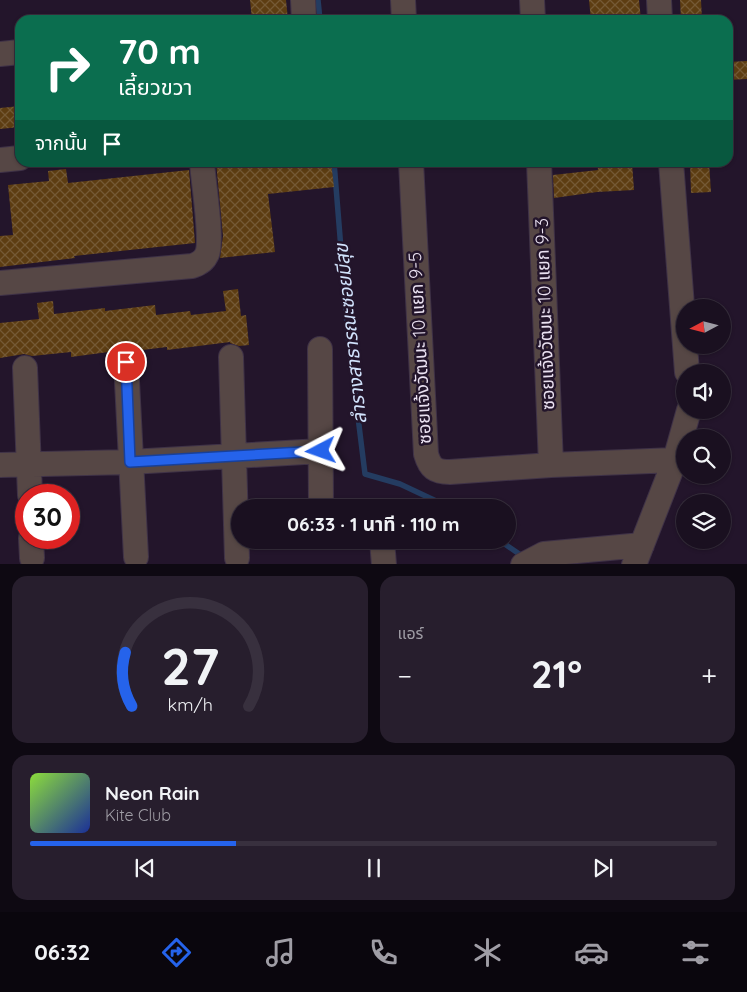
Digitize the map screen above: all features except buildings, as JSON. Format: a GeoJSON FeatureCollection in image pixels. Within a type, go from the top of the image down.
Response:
{"type":"FeatureCollection","features":[{"type":"Feature","properties":{"kind":"street"},"geometry":{"type":"LineString","coordinates":[[303,0],[304,15]]}},
{"type":"Feature","properties":{"kind":"street"},"geometry":{"type":"LineString","coordinates":[[403,0],[404,15]]}},
{"type":"Feature","properties":{"kind":"street"},"geometry":{"type":"LineString","coordinates":[[532,0],[533,15]]}},
{"type":"Feature","properties":{"kind":"street"},"geometry":{"type":"LineString","coordinates":[[659,0],[660,15]]}},
{"type":"Feature","properties":{"kind":"street"},"geometry":{"type":"LineString","coordinates":[[0,54],[15,52]]}},
{"type":"Feature","properties":{"kind":"street"},"geometry":{"type":"LineString","coordinates":[[0,160],[15,158]]}},
{"type":"Feature","properties":{"kind":"street"},"geometry":{"type":"LineString","coordinates":[[0,283],[192,266],[199,263],[204,258],[209,244],[202,167]]}},
{"type":"Feature","properties":{"kind":"street","name":"ซอยแจ้งวัฒนะ 10 แยก 9-5"},"geometry":{"type":"LineString","coordinates":[[411,167],[426,454],[428,462],[433,469],[439,472],[675,460]]}},
{"type":"Feature","properties":{"kind":"street","name":"ซอยแจ้งวัฒนะ 10 แยก 9-3"},"geometry":{"type":"LineString","coordinates":[[539,167],[551,465]]}},
{"type":"Feature","properties":{"kind":"street"},"geometry":{"type":"LineString","coordinates":[[671,167],[686,364]]}},
{"type":"Feature","properties":{"kind":"street"},"geometry":{"type":"LineString","coordinates":[[320,349],[321,499]]}},
{"type":"Feature","properties":{"kind":"street"},"geometry":{"type":"LineString","coordinates":[[231,357],[237,558]]}},
{"type":"Feature","properties":{"kind":"street"},"geometry":{"type":"LineString","coordinates":[[126,362],[136,557]]}},
{"type":"Feature","properties":{"kind":"street"},"geometry":{"type":"LineString","coordinates":[[25,368],[30,484]]}},
{"type":"Feature","properties":{"kind":"street"},"geometry":{"type":"LineString","coordinates":[[530,561],[555,552],[638,555],[675,460],[686,419]]}},
{"type":"Feature","properties":{"kind":"street"},"geometry":{"type":"LineString","coordinates":[[0,465],[130,462],[321,451]]}},
{"type":"Feature","properties":{"kind":"street"},"geometry":{"type":"LineString","coordinates":[[383,549],[384,564]]}},
{"type":"Feature","properties":{"kind":"waterway","name":"ลำรางสาธารณะซอยมีสุข"},"geometry":{"type":"LineString","coordinates":[[318,0],[320,15]]}},
{"type":"Feature","properties":{"kind":"waterway","name":"ลำรางสาธารณะซอยมีสุข"},"geometry":{"type":"LineString","coordinates":[[334,167],[348,336],[365,474],[400,484],[432,499]]}},
{"type":"Feature","properties":{"kind":"waterway","name":"ลำรางสาธารณะซอยมีสุข"},"geometry":{"type":"LineString","coordinates":[[512,549],[525,558]]}},
{"type":"Feature","properties":{"kind":"route"},"geometry":{"type":"LineString","coordinates":[[126,362],[130,462],[321,451]]}}]}
